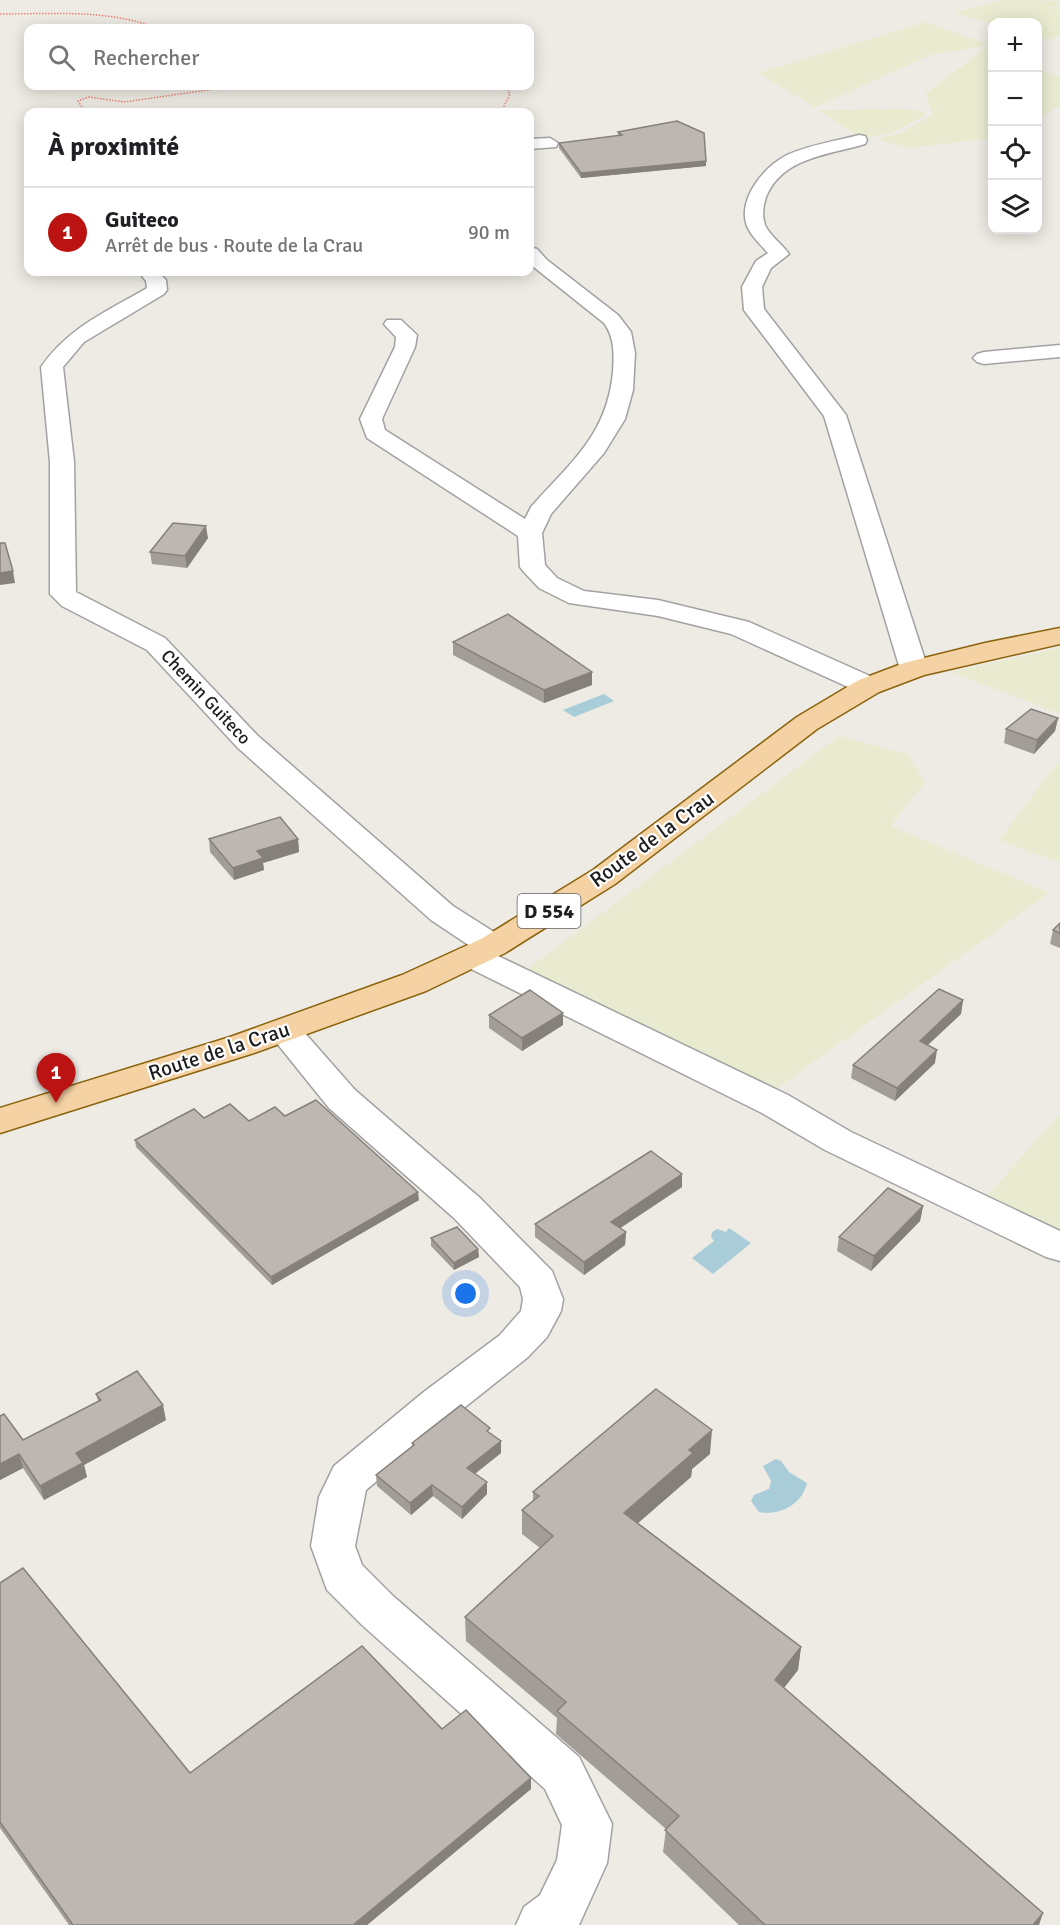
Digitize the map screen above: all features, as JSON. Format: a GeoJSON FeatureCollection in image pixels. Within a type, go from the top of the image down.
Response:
{"type":"FeatureCollection","features":[{"type":"Feature","properties":{"kind":"main road","name":"Route de la Crau"},"geometry":{"type":"LineString","coordinates":[[0,1121],[284,1030],[414,983],[482,951],[604,877],[807,723],[869,686],[914,669],[985,651],[1060,636]]}},
{"type":"Feature","properties":{"kind":"street"},"geometry":{"type":"LineString","coordinates":[[859,140],[797,156],[784,162],[767,179],[754,201],[756,225],[779,254],[763,265],[752,287],[754,310],[835,415],[914,669]]}},
{"type":"Feature","properties":{"kind":"street"},"geometry":{"type":"LineString","coordinates":[[534,144],[550,143]]}},
{"type":"Feature","properties":{"kind":"street"},"geometry":{"type":"LineString","coordinates":[[534,257],[611,319],[621,332],[625,353],[622,390],[614,419],[596,448],[540,512],[530,533],[533,567],[548,583],[579,598],[658,608],[740,628],[869,686]]}},
{"type":"Feature","properties":{"kind":"street","name":"Chemin Guiteco"},"geometry":{"type":"LineString","coordinates":[[153,276],[156,279],[157,290],[76,338],[52,368],[52,392],[62,462],[63,594],[71,601],[156,644],[248,742],[482,951]]}},
{"type":"Feature","properties":{"kind":"street"},"geometry":{"type":"LineString","coordinates":[[394,324],[407,335],[405,347],[371,419],[375,433],[530,533]]}},
{"type":"Feature","properties":{"kind":"street"},"geometry":{"type":"LineString","coordinates":[[984,358],[1060,351]]}},
{"type":"Feature","properties":{"kind":"street"},"geometry":{"type":"LineString","coordinates":[[482,951],[586,1014],[700,1066],[775,1104],[838,1141],[1060,1247]]}},
{"type":"Feature","properties":{"kind":"street"},"geometry":{"type":"LineString","coordinates":[[284,1030],[342,1099],[467,1208],[538,1281],[543,1299],[541,1311],[534,1326],[514,1346],[440,1403],[350,1479],[341,1497],[333,1546],[343,1576],[370,1603],[562,1773],[587,1824],[582,1863],[558,1913],[542,1925]]}},
{"type":"Feature","properties":{"kind":"path"},"geometry":{"type":"LineString","coordinates":[[0,14],[46,12],[142,21],[148,24]]}},
{"type":"Feature","properties":{"kind":"path"},"geometry":{"type":"LineString","coordinates":[[82,108],[78,101],[89,97],[124,102],[208,90]]}},
{"type":"Feature","properties":{"kind":"path"},"geometry":{"type":"LineString","coordinates":[[503,108],[510,94],[508,90]]}},
{"type":"Feature","properties":{"kind":"green space"},"geometry":{"type":"Polygon","coordinates":[[[1004,0],[1060,1],[1060,4],[1052,7],[1060,10],[1060,36],[1048,40],[1042,38],[1042,18],[988,18],[988,23],[953,13],[1004,0]]]}},
{"type":"Feature","properties":{"kind":"green space"},"geometry":{"type":"Polygon","coordinates":[[[926,22],[988,44],[931,55],[815,107],[758,73],[926,22]]]}},
{"type":"Feature","properties":{"kind":"green space"},"geometry":{"type":"Polygon","coordinates":[[[985,49],[988,50],[988,138],[909,148],[877,139],[903,132],[933,115],[925,94],[985,49]]]}},
{"type":"Feature","properties":{"kind":"green space"},"geometry":{"type":"Polygon","coordinates":[[[1042,71],[1060,78],[1060,105],[1042,116],[1042,71]]]}},
{"type":"Feature","properties":{"kind":"green space"},"geometry":{"type":"Polygon","coordinates":[[[905,109],[923,112],[924,116],[895,131],[868,138],[857,135],[818,110],[905,109]]]}},
{"type":"Feature","properties":{"kind":"green space"},"geometry":{"type":"Polygon","coordinates":[[[1060,648],[1060,714],[951,672],[1060,648]]]}},
{"type":"Feature","properties":{"kind":"green space"},"geometry":{"type":"Polygon","coordinates":[[[839,736],[908,754],[925,782],[891,826],[1049,893],[776,1089],[522,973],[839,736]]]}},
{"type":"Feature","properties":{"kind":"green space"},"geometry":{"type":"Polygon","coordinates":[[[1060,759],[1060,863],[999,840],[1060,759]]]}},
{"type":"Feature","properties":{"kind":"green space"},"geometry":{"type":"Polygon","coordinates":[[[1060,1114],[1060,1234],[985,1198],[1060,1114]]]}},
{"type":"Feature","properties":{"kind":"water"},"geometry":{"type":"Polygon","coordinates":[[[604,694],[614,701],[574,717],[563,710],[604,694]]]}},
{"type":"Feature","properties":{"kind":"water"},"geometry":{"type":"Polygon","coordinates":[[[729,1228],[751,1243],[713,1274],[692,1258],[714,1241],[711,1237],[712,1232],[717,1229],[726,1232],[729,1228]]]}},
{"type":"Feature","properties":{"kind":"water"},"geometry":{"type":"Polygon","coordinates":[[[776,1459],[781,1461],[789,1472],[807,1483],[800,1497],[789,1507],[774,1512],[759,1512],[751,1501],[754,1495],[769,1489],[771,1481],[763,1466],[776,1459]]]}},
{"type":"Feature","properties":{"kind":"building"},"geometry":{"type":"Polygon","coordinates":[[[677,121],[704,133],[706,161],[581,173],[559,143],[622,135],[618,132],[677,121]]]}},
{"type":"Feature","properties":{"kind":"building"},"geometry":{"type":"Polygon","coordinates":[[[173,523],[206,526],[185,556],[150,552],[173,523]]]}},
{"type":"Feature","properties":{"kind":"building"},"geometry":{"type":"Polygon","coordinates":[[[0,543],[5,543],[13,571],[0,573],[0,543]]]}},
{"type":"Feature","properties":{"kind":"building"},"geometry":{"type":"Polygon","coordinates":[[[508,614],[592,672],[544,690],[453,642],[508,614]]]}},
{"type":"Feature","properties":{"kind":"building"},"geometry":{"type":"Polygon","coordinates":[[[1031,709],[1058,718],[1037,740],[1006,729],[1031,709]]]}},
{"type":"Feature","properties":{"kind":"building"},"geometry":{"type":"Polygon","coordinates":[[[280,817],[298,839],[257,851],[263,858],[233,868],[209,839],[280,817]]]}},
{"type":"Feature","properties":{"kind":"building"},"geometry":{"type":"Polygon","coordinates":[[[1060,923],[1060,933],[1053,930],[1060,923]]]}},
{"type":"Feature","properties":{"kind":"building"},"geometry":{"type":"Polygon","coordinates":[[[939,989],[963,1000],[920,1041],[937,1050],[897,1088],[853,1065],[939,989]]]}},
{"type":"Feature","properties":{"kind":"building"},"geometry":{"type":"Polygon","coordinates":[[[530,990],[563,1013],[522,1038],[489,1015],[530,990]]]}},
{"type":"Feature","properties":{"kind":"building"},"geometry":{"type":"Polygon","coordinates":[[[316,1100],[418,1192],[271,1277],[135,1140],[194,1109],[204,1118],[230,1104],[249,1121],[275,1107],[285,1116],[316,1100]]]}},
{"type":"Feature","properties":{"kind":"building"},"geometry":{"type":"Polygon","coordinates":[[[651,1151],[682,1174],[611,1222],[626,1232],[584,1262],[535,1224],[651,1151]]]}},
{"type":"Feature","properties":{"kind":"building"},"geometry":{"type":"Polygon","coordinates":[[[888,1188],[923,1206],[874,1256],[839,1237],[888,1188]]]}},
{"type":"Feature","properties":{"kind":"building"},"geometry":{"type":"Polygon","coordinates":[[[457,1227],[478,1249],[454,1263],[431,1238],[457,1227]]]}},
{"type":"Feature","properties":{"kind":"building"},"geometry":{"type":"Polygon","coordinates":[[[137,1371],[163,1405],[76,1453],[83,1463],[40,1486],[19,1454],[0,1464],[0,1416],[4,1414],[23,1440],[101,1400],[96,1394],[137,1371]]]}},
{"type":"Feature","properties":{"kind":"building"},"geometry":{"type":"Polygon","coordinates":[[[656,1389],[712,1430],[689,1450],[693,1453],[624,1513],[801,1647],[775,1680],[1043,1913],[1033,1925],[765,1925],[665,1830],[679,1816],[557,1711],[566,1702],[465,1617],[553,1536],[522,1510],[539,1496],[533,1492],[656,1389]]]}},
{"type":"Feature","properties":{"kind":"building"},"geometry":{"type":"Polygon","coordinates":[[[461,1405],[490,1428],[487,1431],[501,1441],[467,1468],[487,1482],[462,1507],[432,1485],[410,1503],[376,1475],[414,1445],[412,1443],[461,1405]]]}},
{"type":"Feature","properties":{"kind":"building"},"geometry":{"type":"Polygon","coordinates":[[[23,1568],[190,1773],[362,1646],[442,1729],[466,1710],[531,1778],[353,1925],[73,1925],[0,1822],[0,1583],[23,1568]]]}},
{"type":"Feature","properties":{"kind":"place","name":"Guiteco"},"geometry":{"type":"Point","coordinates":[56,1103]}}]}
